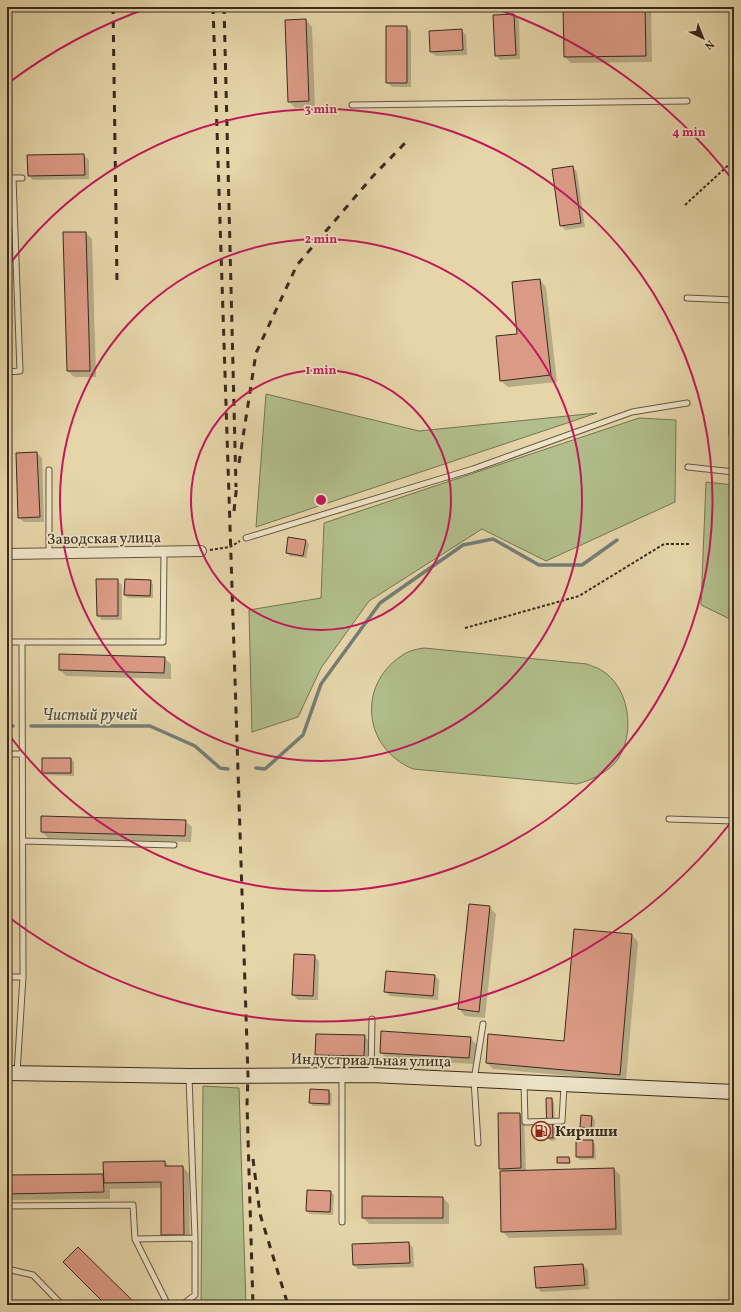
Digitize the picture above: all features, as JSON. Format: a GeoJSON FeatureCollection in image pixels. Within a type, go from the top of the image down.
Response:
{"type":"FeatureCollection","features":[{"type":"Feature","properties":{"kind":"main road","name":"Индустриальная улица"},"geometry":{"type":"LineString","coordinates":[[12,1073],[189,1076],[371,1075],[734,1092]]}},
{"type":"Feature","properties":{"kind":"street","name":"Заводская улица"},"geometry":{"type":"LineString","coordinates":[[7,554],[200,551]]}},
{"type":"Feature","properties":{"kind":"lane"},"geometry":{"type":"LineString","coordinates":[[352,105],[687,101]]}},
{"type":"Feature","properties":{"kind":"lane"},"geometry":{"type":"LineString","coordinates":[[7,372],[20,371],[10,178],[22,178]]}},
{"type":"Feature","properties":{"kind":"lane"},"geometry":{"type":"LineString","coordinates":[[732,434],[733,226]]}},
{"type":"Feature","properties":{"kind":"lane"},"geometry":{"type":"LineString","coordinates":[[687,298],[733,300]]}},
{"type":"Feature","properties":{"kind":"lane"},"geometry":{"type":"LineString","coordinates":[[246,538],[473,469],[632,412],[687,404]]}},
{"type":"Feature","properties":{"kind":"lane"},"geometry":{"type":"LineString","coordinates":[[688,467],[734,472]]}},
{"type":"Feature","properties":{"kind":"lane"},"geometry":{"type":"LineString","coordinates":[[49,470],[49,554]]}},
{"type":"Feature","properties":{"kind":"lane"},"geometry":{"type":"LineString","coordinates":[[7,642],[163,642],[164,552]]}},
{"type":"Feature","properties":{"kind":"lane"},"geometry":{"type":"LineString","coordinates":[[12,1073],[23,977],[22,642]]}},
{"type":"Feature","properties":{"kind":"lane"},"geometry":{"type":"LineString","coordinates":[[7,754],[22,754]]}},
{"type":"Feature","properties":{"kind":"lane"},"geometry":{"type":"LineString","coordinates":[[669,819],[734,820]]}},
{"type":"Feature","properties":{"kind":"lane"},"geometry":{"type":"LineString","coordinates":[[22,841],[174,845]]}},
{"type":"Feature","properties":{"kind":"lane"},"geometry":{"type":"LineString","coordinates":[[7,977],[23,977]]}},
{"type":"Feature","properties":{"kind":"lane"},"geometry":{"type":"LineString","coordinates":[[371,1075],[372,1019]]}},
{"type":"Feature","properties":{"kind":"lane"},"geometry":{"type":"LineString","coordinates":[[478,1143],[474,1080],[483,1024]]}},
{"type":"Feature","properties":{"kind":"lane"},"geometry":{"type":"LineString","coordinates":[[342,1075],[342,1222]]}},
{"type":"Feature","properties":{"kind":"lane"},"geometry":{"type":"LineString","coordinates":[[182,1305],[195,1295],[195,1238],[189,1076]]}},
{"type":"Feature","properties":{"kind":"lane"},"geometry":{"type":"LineString","coordinates":[[524,1083],[525,1122],[562,1121],[564,1084]]}},
{"type":"Feature","properties":{"kind":"lane"},"geometry":{"type":"LineString","coordinates":[[7,1206],[133,1204],[135,1239],[168,1305]]}},
{"type":"Feature","properties":{"kind":"lane"},"geometry":{"type":"LineString","coordinates":[[135,1239],[195,1238]]}},
{"type":"Feature","properties":{"kind":"lane"},"geometry":{"type":"LineString","coordinates":[[7,1269],[33,1275],[62,1305]]}},
{"type":"Feature","properties":{"kind":"path"},"geometry":{"type":"LineString","coordinates":[[685,205],[734,160]]}},
{"type":"Feature","properties":{"kind":"path"},"geometry":{"type":"LineString","coordinates":[[200,551],[230,547],[246,538]]}},
{"type":"Feature","properties":{"kind":"path"},"geometry":{"type":"LineString","coordinates":[[465,628],[580,596],[664,544],[689,544]]}},
{"type":"Feature","properties":{"kind":"green space"},"geometry":{"type":"Polygon","coordinates":[[[266,394],[419,431],[597,413],[256,527],[266,394]]]}},
{"type":"Feature","properties":{"kind":"green space"},"geometry":{"type":"Polygon","coordinates":[[[639,418],[676,420],[675,502],[546,561],[482,529],[369,601],[321,668],[298,717],[252,732],[249,610],[321,598],[324,523],[639,418]]]}},
{"type":"Feature","properties":{"kind":"green space"},"geometry":{"type":"Polygon","coordinates":[[[706,482],[734,485],[734,621],[701,605],[706,482]]]}},
{"type":"Feature","properties":{"kind":"green space"},"geometry":{"type":"Polygon","coordinates":[[[424,648],[587,664],[601,670],[611,677],[618,687],[627,710],[627,736],[624,748],[618,759],[610,768],[600,775],[577,784],[413,769],[396,759],[383,746],[375,730],[372,713],[373,696],[379,680],[390,665],[408,652],[424,648]]]}},
{"type":"Feature","properties":{"kind":"green space"},"geometry":{"type":"Polygon","coordinates":[[[203,1086],[239,1088],[246,1305],[201,1305],[203,1086]]]}},
{"type":"Feature","properties":{"kind":"building"},"geometry":{"type":"Polygon","coordinates":[[[563,7],[645,7],[646,56],[564,57],[563,7]]]}},
{"type":"Feature","properties":{"kind":"building"},"geometry":{"type":"Polygon","coordinates":[[[514,14],[516,55],[495,56],[493,15],[514,14]]]}},
{"type":"Feature","properties":{"kind":"building"},"geometry":{"type":"Polygon","coordinates":[[[306,19],[309,101],[288,102],[285,20],[306,19]]]}},
{"type":"Feature","properties":{"kind":"building"},"geometry":{"type":"Polygon","coordinates":[[[386,26],[407,26],[407,83],[386,83],[386,26]]]}},
{"type":"Feature","properties":{"kind":"building"},"geometry":{"type":"Polygon","coordinates":[[[462,29],[463,50],[430,52],[429,31],[462,29]]]}},
{"type":"Feature","properties":{"kind":"building"},"geometry":{"type":"Polygon","coordinates":[[[84,154],[85,175],[28,176],[27,155],[84,154]]]}},
{"type":"Feature","properties":{"kind":"building"},"geometry":{"type":"Polygon","coordinates":[[[573,166],[581,223],[560,226],[552,169],[573,166]]]}},
{"type":"Feature","properties":{"kind":"building"},"geometry":{"type":"Polygon","coordinates":[[[63,232],[86,232],[90,371],[67,371],[63,232]]]}},
{"type":"Feature","properties":{"kind":"building"},"geometry":{"type":"Polygon","coordinates":[[[540,279],[551,375],[500,381],[496,336],[517,334],[512,282],[540,279]]]}},
{"type":"Feature","properties":{"kind":"building"},"geometry":{"type":"Polygon","coordinates":[[[37,452],[40,517],[18,518],[16,453],[37,452]]]}},
{"type":"Feature","properties":{"kind":"building"},"geometry":{"type":"Polygon","coordinates":[[[288,537],[306,540],[303,556],[286,553],[288,537]]]}},
{"type":"Feature","properties":{"kind":"building"},"geometry":{"type":"Polygon","coordinates":[[[96,579],[118,579],[118,616],[97,616],[96,579]]]}},
{"type":"Feature","properties":{"kind":"building"},"geometry":{"type":"Polygon","coordinates":[[[125,579],[151,580],[150,596],[124,595],[125,579]]]}},
{"type":"Feature","properties":{"kind":"building"},"geometry":{"type":"Polygon","coordinates":[[[59,654],[165,657],[164,673],[59,670],[59,654]]]}},
{"type":"Feature","properties":{"kind":"building"},"geometry":{"type":"Polygon","coordinates":[[[42,758],[71,758],[71,773],[42,773],[42,758]]]}},
{"type":"Feature","properties":{"kind":"building"},"geometry":{"type":"Polygon","coordinates":[[[41,816],[186,820],[185,836],[41,832],[41,816]]]}},
{"type":"Feature","properties":{"kind":"building"},"geometry":{"type":"Polygon","coordinates":[[[469,904],[490,906],[479,1012],[458,1009],[469,904]]]}},
{"type":"Feature","properties":{"kind":"building"},"geometry":{"type":"Polygon","coordinates":[[[574,929],[632,934],[620,1075],[486,1063],[488,1034],[564,1041],[574,929]]]}},
{"type":"Feature","properties":{"kind":"building"},"geometry":{"type":"Polygon","coordinates":[[[294,954],[315,955],[313,996],[292,995],[294,954]]]}},
{"type":"Feature","properties":{"kind":"building"},"geometry":{"type":"Polygon","coordinates":[[[386,971],[435,975],[433,996],[384,992],[386,971]]]}},
{"type":"Feature","properties":{"kind":"building"},"geometry":{"type":"Polygon","coordinates":[[[381,1031],[471,1037],[469,1058],[380,1053],[381,1031]]]}},
{"type":"Feature","properties":{"kind":"building"},"geometry":{"type":"Polygon","coordinates":[[[316,1034],[365,1035],[364,1056],[315,1055],[316,1034]]]}},
{"type":"Feature","properties":{"kind":"building"},"geometry":{"type":"Polygon","coordinates":[[[310,1089],[329,1090],[329,1104],[309,1103],[310,1089]]]}},
{"type":"Feature","properties":{"kind":"building"},"geometry":{"type":"Polygon","coordinates":[[[546,1098],[552,1098],[553,1138],[547,1138],[546,1098]]]}},
{"type":"Feature","properties":{"kind":"building"},"geometry":{"type":"Polygon","coordinates":[[[498,1113],[520,1113],[521,1168],[499,1169],[498,1113]]]}},
{"type":"Feature","properties":{"kind":"building"},"geometry":{"type":"Polygon","coordinates":[[[581,1115],[592,1116],[591,1128],[580,1127],[581,1115]]]}},
{"type":"Feature","properties":{"kind":"building"},"geometry":{"type":"Polygon","coordinates":[[[576,1140],[593,1140],[593,1157],[576,1157],[576,1140]]]}},
{"type":"Feature","properties":{"kind":"building"},"geometry":{"type":"Polygon","coordinates":[[[557,1157],[569,1157],[570,1163],[557,1163],[557,1157]]]}},
{"type":"Feature","properties":{"kind":"building"},"geometry":{"type":"Polygon","coordinates":[[[165,1161],[165,1166],[183,1166],[184,1235],[161,1235],[161,1182],[104,1183],[103,1162],[165,1161]]]}},
{"type":"Feature","properties":{"kind":"building"},"geometry":{"type":"Polygon","coordinates":[[[614,1168],[616,1229],[501,1232],[500,1171],[614,1168]]]}},
{"type":"Feature","properties":{"kind":"building"},"geometry":{"type":"Polygon","coordinates":[[[103,1174],[104,1192],[7,1194],[7,1175],[103,1174]]]}},
{"type":"Feature","properties":{"kind":"building"},"geometry":{"type":"Polygon","coordinates":[[[307,1190],[331,1191],[330,1212],[306,1211],[307,1190]]]}},
{"type":"Feature","properties":{"kind":"building"},"geometry":{"type":"Polygon","coordinates":[[[362,1196],[443,1197],[443,1218],[362,1218],[362,1196]]]}},
{"type":"Feature","properties":{"kind":"building"},"geometry":{"type":"Polygon","coordinates":[[[409,1242],[410,1263],[353,1265],[352,1244],[409,1242]]]}},
{"type":"Feature","properties":{"kind":"building"},"geometry":{"type":"Polygon","coordinates":[[[78,1247],[137,1305],[106,1305],[63,1262],[78,1247]]]}},
{"type":"Feature","properties":{"kind":"building"},"geometry":{"type":"Polygon","coordinates":[[[583,1264],[585,1285],[536,1288],[534,1267],[583,1264]]]}},
{"type":"Feature","properties":{"kind":"waterway"},"geometry":{"type":"LineString","coordinates":[[256,768],[265,769],[303,735],[321,684],[380,603],[463,545],[493,539],[539,565],[582,565],[617,540]]}},
{"type":"Feature","properties":{"kind":"waterway","name":"Чистый ручей"},"geometry":{"type":"LineString","coordinates":[[7,725],[13,726]]}},
{"type":"Feature","properties":{"kind":"waterway","name":"Чистый ручей"},"geometry":{"type":"LineString","coordinates":[[31,726],[150,726],[195,746],[220,768],[228,769]]}},
{"type":"Feature","properties":{"kind":"railway"},"geometry":{"type":"LineString","coordinates":[[113,7],[117,282]]}},
{"type":"Feature","properties":{"kind":"railway"},"geometry":{"type":"LineString","coordinates":[[213,7],[248,1076],[247,1104],[253,1305]]}},
{"type":"Feature","properties":{"kind":"railway"},"geometry":{"type":"LineString","coordinates":[[224,7],[236,487]]}},
{"type":"Feature","properties":{"kind":"railway"},"geometry":{"type":"LineString","coordinates":[[239,463],[256,353],[297,265],[373,176],[408,140]]}},
{"type":"Feature","properties":{"kind":"railway"},"geometry":{"type":"LineString","coordinates":[[234,511],[237,483]]}},
{"type":"Feature","properties":{"kind":"railway"},"geometry":{"type":"LineString","coordinates":[[253,1159],[260,1214],[288,1305]]}},
{"type":"Feature","properties":{"kind":"place","name":"Кириши"},"geometry":{"type":"Point","coordinates":[541,1131]}}]}
